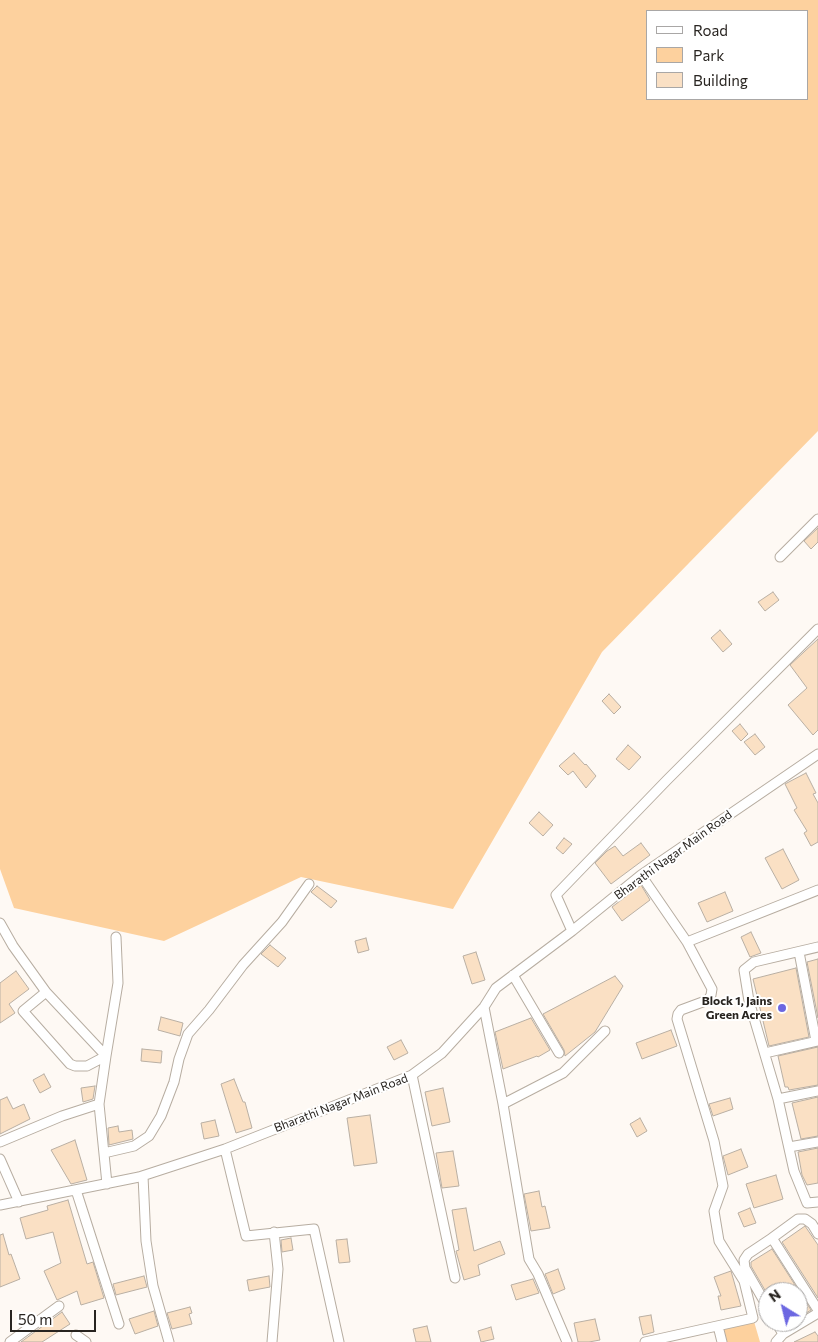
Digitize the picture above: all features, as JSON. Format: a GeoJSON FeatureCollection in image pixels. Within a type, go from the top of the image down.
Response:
{"type":"FeatureCollection","features":[{"type":"Feature","properties":{"kind":"street"},"geometry":{"type":"LineString","coordinates":[[780,557],[818,519]]}},
{"type":"Feature","properties":{"kind":"street"},"geometry":{"type":"LineString","coordinates":[[572,931],[556,895],[667,780],[818,629]]}},
{"type":"Feature","properties":{"kind":"street","name":"Bharathi Nagar Main Road"},"geometry":{"type":"LineString","coordinates":[[0,1205],[143,1176],[225,1149],[412,1076],[442,1053],[484,1007],[496,988],[572,931],[641,875],[818,754]]}},
{"type":"Feature","properties":{"kind":"street"},"geometry":{"type":"LineString","coordinates":[[641,875],[687,942],[712,989],[708,1000],[681,1010],[677,1019],[714,1141],[724,1186],[714,1211],[719,1241],[744,1281],[752,1318],[645,1342]]}},
{"type":"Feature","properties":{"kind":"street"},"geometry":{"type":"LineString","coordinates":[[104,1153],[134,1146],[149,1136],[161,1116],[171,1091],[188,1034],[243,965],[282,922],[309,884]]}},
{"type":"Feature","properties":{"kind":"street"},"geometry":{"type":"LineString","coordinates":[[687,942],[818,890]]}},
{"type":"Feature","properties":{"kind":"street"},"geometry":{"type":"LineString","coordinates":[[0,923],[13,946],[46,992],[106,1056]]}},
{"type":"Feature","properties":{"kind":"street"},"geometry":{"type":"LineString","coordinates":[[107,1184],[99,1104],[118,983],[116,938]]}},
{"type":"Feature","properties":{"kind":"street"},"geometry":{"type":"LineString","coordinates":[[818,947],[754,962],[744,970],[749,1001],[778,1099],[794,1171],[807,1203],[818,1202]]}},
{"type":"Feature","properties":{"kind":"street"},"geometry":{"type":"LineString","coordinates":[[765,1053],[817,1041],[799,952]]}},
{"type":"Feature","properties":{"kind":"street"},"geometry":{"type":"LineString","coordinates":[[513,976],[559,1053]]}},
{"type":"Feature","properties":{"kind":"street"},"geometry":{"type":"LineString","coordinates":[[46,992],[23,1011],[70,1064],[87,1066],[106,1056]]}},
{"type":"Feature","properties":{"kind":"street"},"geometry":{"type":"LineString","coordinates":[[484,1007],[503,1104],[529,1259],[538,1274],[568,1342]]}},
{"type":"Feature","properties":{"kind":"street"},"geometry":{"type":"LineString","coordinates":[[503,1104],[563,1073],[605,1031]]}},
{"type":"Feature","properties":{"kind":"street"},"geometry":{"type":"LineString","coordinates":[[412,1076],[455,1278]]}},
{"type":"Feature","properties":{"kind":"street"},"geometry":{"type":"LineString","coordinates":[[778,1099],[818,1090]]}},
{"type":"Feature","properties":{"kind":"street"},"geometry":{"type":"LineString","coordinates":[[0,1142],[62,1116],[99,1104]]}},
{"type":"Feature","properties":{"kind":"street"},"geometry":{"type":"LineString","coordinates":[[789,1148],[818,1142]]}},
{"type":"Feature","properties":{"kind":"street"},"geometry":{"type":"LineString","coordinates":[[225,1149],[246,1236],[314,1229],[339,1342]]}},
{"type":"Feature","properties":{"kind":"street"},"geometry":{"type":"LineString","coordinates":[[0,1159],[19,1202]]}},
{"type":"Feature","properties":{"kind":"street"},"geometry":{"type":"LineString","coordinates":[[143,1176],[146,1241],[153,1286],[168,1342]]}},
{"type":"Feature","properties":{"kind":"street"},"geometry":{"type":"LineString","coordinates":[[76,1190],[119,1324]]}},
{"type":"Feature","properties":{"kind":"street"},"geometry":{"type":"LineString","coordinates":[[758,1291],[745,1268],[744,1260],[748,1254],[798,1219],[805,1219],[812,1224],[818,1234]]}},
{"type":"Feature","properties":{"kind":"street"},"geometry":{"type":"LineString","coordinates":[[272,1342],[278,1269],[274,1232]]}},
{"type":"Feature","properties":{"kind":"street"},"geometry":{"type":"LineString","coordinates":[[772,1238],[818,1311],[784,1334],[776,1342]]}},
{"type":"Feature","properties":{"kind":"street"},"geometry":{"type":"LineString","coordinates":[[10,1342],[59,1306]]}},
{"type":"Feature","properties":{"kind":"street"},"geometry":{"type":"LineString","coordinates":[[718,1326],[722,1342]]}},
{"type":"Feature","properties":{"kind":"street"},"geometry":{"type":"LineString","coordinates":[[76,1335],[86,1342]]}},
{"type":"Feature","properties":{"kind":"green space"},"geometry":{"type":"Polygon","coordinates":[[[0,0],[818,0],[818,431],[602,652],[453,909],[301,877],[164,941],[14,908],[0,869],[0,0]]]}},
{"type":"Feature","properties":{"kind":"green space"},"geometry":{"type":"Polygon","coordinates":[[[753,1318],[760,1342],[723,1342],[720,1325],[753,1318]]]}},
{"type":"Feature","properties":{"kind":"building"},"geometry":{"type":"Polygon","coordinates":[[[818,528],[818,542],[811,549],[804,541],[818,528]]]}},
{"type":"Feature","properties":{"kind":"building"},"geometry":{"type":"Polygon","coordinates":[[[773,592],[779,600],[765,611],[758,602],[773,592]]]}},
{"type":"Feature","properties":{"kind":"building"},"geometry":{"type":"Polygon","coordinates":[[[720,630],[732,644],[723,652],[711,638],[720,630]]]}},
{"type":"Feature","properties":{"kind":"building"},"geometry":{"type":"Polygon","coordinates":[[[818,639],[818,730],[813,735],[788,705],[807,688],[790,665],[818,639]]]}},
{"type":"Feature","properties":{"kind":"building"},"geometry":{"type":"Polygon","coordinates":[[[609,694],[621,707],[614,714],[602,701],[609,694]]]}},
{"type":"Feature","properties":{"kind":"building"},"geometry":{"type":"Polygon","coordinates":[[[740,724],[748,734],[741,741],[732,731],[740,724]]]}},
{"type":"Feature","properties":{"kind":"building"},"geometry":{"type":"Polygon","coordinates":[[[755,734],[765,747],[755,755],[744,742],[755,734]]]}},
{"type":"Feature","properties":{"kind":"building"},"geometry":{"type":"Polygon","coordinates":[[[628,745],[641,757],[629,770],[616,759],[628,745]]]}},
{"type":"Feature","properties":{"kind":"building"},"geometry":{"type":"Polygon","coordinates":[[[574,753],[596,776],[586,788],[573,771],[568,775],[559,766],[574,753]]]}},
{"type":"Feature","properties":{"kind":"building"},"geometry":{"type":"Polygon","coordinates":[[[806,773],[816,793],[813,794],[818,803],[818,842],[811,846],[804,833],[807,831],[794,810],[797,808],[785,784],[806,773]]]}},
{"type":"Feature","properties":{"kind":"building"},"geometry":{"type":"Polygon","coordinates":[[[539,812],[553,825],[543,836],[529,823],[539,812]]]}},
{"type":"Feature","properties":{"kind":"building"},"geometry":{"type":"Polygon","coordinates":[[[564,838],[572,844],[563,854],[556,848],[564,838]]]}},
{"type":"Feature","properties":{"kind":"building"},"geometry":{"type":"Polygon","coordinates":[[[641,843],[650,855],[611,884],[595,863],[615,846],[623,856],[641,843]]]}},
{"type":"Feature","properties":{"kind":"building"},"geometry":{"type":"Polygon","coordinates":[[[783,849],[799,880],[782,889],[765,858],[783,849]]]}},
{"type":"Feature","properties":{"kind":"building"},"geometry":{"type":"Polygon","coordinates":[[[641,885],[650,900],[622,921],[612,907],[641,885]]]}},
{"type":"Feature","properties":{"kind":"building"},"geometry":{"type":"Polygon","coordinates":[[[317,886],[337,901],[331,908],[311,892],[317,886]]]}},
{"type":"Feature","properties":{"kind":"building"},"geometry":{"type":"Polygon","coordinates":[[[725,892],[733,911],[707,922],[698,903],[725,892]]]}},
{"type":"Feature","properties":{"kind":"building"},"geometry":{"type":"Polygon","coordinates":[[[751,932],[761,953],[750,957],[741,937],[751,932]]]}},
{"type":"Feature","properties":{"kind":"building"},"geometry":{"type":"Polygon","coordinates":[[[366,938],[369,950],[358,953],[355,941],[366,938]]]}},
{"type":"Feature","properties":{"kind":"building"},"geometry":{"type":"Polygon","coordinates":[[[270,945],[286,958],[278,967],[261,954],[270,945]]]}},
{"type":"Feature","properties":{"kind":"building"},"geometry":{"type":"Polygon","coordinates":[[[476,952],[485,980],[472,984],[463,956],[476,952]]]}},
{"type":"Feature","properties":{"kind":"building"},"geometry":{"type":"Polygon","coordinates":[[[818,959],[818,1018],[807,962],[818,959]]]}},
{"type":"Feature","properties":{"kind":"building","name":"Block 1, Jains Green Acres"},"geometry":{"type":"Polygon","coordinates":[[[796,968],[809,1037],[769,1046],[753,979],[796,968]]]}},
{"type":"Feature","properties":{"kind":"building"},"geometry":{"type":"Polygon","coordinates":[[[16,971],[29,989],[9,1004],[15,1013],[0,1023],[0,983],[16,971]]]}},
{"type":"Feature","properties":{"kind":"building"},"geometry":{"type":"Polygon","coordinates":[[[615,976],[623,986],[595,1032],[565,1056],[564,1050],[543,1014],[615,976]]]}},
{"type":"Feature","properties":{"kind":"building"},"geometry":{"type":"Polygon","coordinates":[[[161,1017],[183,1023],[180,1036],[158,1030],[161,1017]]]}},
{"type":"Feature","properties":{"kind":"building"},"geometry":{"type":"Polygon","coordinates":[[[531,1018],[550,1050],[538,1057],[503,1069],[495,1032],[531,1018]]]}},
{"type":"Feature","properties":{"kind":"building"},"geometry":{"type":"Polygon","coordinates":[[[671,1030],[677,1046],[642,1059],[636,1043],[671,1030]]]}},
{"type":"Feature","properties":{"kind":"building"},"geometry":{"type":"Polygon","coordinates":[[[401,1040],[408,1053],[394,1060],[387,1047],[401,1040]]]}},
{"type":"Feature","properties":{"kind":"building"},"geometry":{"type":"Polygon","coordinates":[[[818,1047],[818,1085],[789,1090],[788,1087],[785,1087],[778,1056],[818,1047]]]}},
{"type":"Feature","properties":{"kind":"building"},"geometry":{"type":"Polygon","coordinates":[[[142,1049],[162,1051],[161,1063],[141,1061],[142,1049]]]}},
{"type":"Feature","properties":{"kind":"building"},"geometry":{"type":"Polygon","coordinates":[[[44,1074],[51,1087],[40,1093],[33,1080],[44,1074]]]}},
{"type":"Feature","properties":{"kind":"building"},"geometry":{"type":"Polygon","coordinates":[[[234,1079],[243,1102],[245,1102],[252,1128],[236,1133],[221,1084],[234,1079]]]}},
{"type":"Feature","properties":{"kind":"building"},"geometry":{"type":"Polygon","coordinates":[[[95,1086],[93,1099],[83,1102],[81,1088],[95,1086]]]}},
{"type":"Feature","properties":{"kind":"building"},"geometry":{"type":"Polygon","coordinates":[[[443,1088],[450,1122],[432,1126],[425,1092],[443,1088]]]}},
{"type":"Feature","properties":{"kind":"building"},"geometry":{"type":"Polygon","coordinates":[[[7,1097],[13,1109],[24,1104],[30,1119],[0,1134],[0,1100],[7,1097]]]}},
{"type":"Feature","properties":{"kind":"building"},"geometry":{"type":"Polygon","coordinates":[[[818,1097],[818,1136],[801,1139],[792,1103],[818,1097]]]}},
{"type":"Feature","properties":{"kind":"building"},"geometry":{"type":"Polygon","coordinates":[[[730,1098],[733,1109],[713,1116],[709,1104],[730,1098]]]}},
{"type":"Feature","properties":{"kind":"building"},"geometry":{"type":"Polygon","coordinates":[[[370,1115],[377,1163],[354,1166],[347,1118],[370,1115]]]}},
{"type":"Feature","properties":{"kind":"building"},"geometry":{"type":"Polygon","coordinates":[[[640,1118],[647,1131],[637,1137],[630,1124],[640,1118]]]}},
{"type":"Feature","properties":{"kind":"building"},"geometry":{"type":"Polygon","coordinates":[[[215,1120],[219,1136],[204,1139],[201,1123],[215,1120]]]}},
{"type":"Feature","properties":{"kind":"building"},"geometry":{"type":"Polygon","coordinates":[[[118,1126],[119,1132],[132,1130],[133,1139],[109,1145],[108,1128],[118,1126]]]}},
{"type":"Feature","properties":{"kind":"building"},"geometry":{"type":"Polygon","coordinates":[[[75,1140],[87,1180],[71,1184],[51,1150],[75,1140]]]}},
{"type":"Feature","properties":{"kind":"building"},"geometry":{"type":"Polygon","coordinates":[[[818,1148],[818,1183],[807,1185],[802,1175],[798,1152],[818,1148]]]}},
{"type":"Feature","properties":{"kind":"building"},"geometry":{"type":"Polygon","coordinates":[[[741,1149],[748,1167],[728,1175],[723,1156],[741,1149]]]}},
{"type":"Feature","properties":{"kind":"building"},"geometry":{"type":"Polygon","coordinates":[[[453,1151],[459,1186],[442,1188],[436,1153],[453,1151]]]}},
{"type":"Feature","properties":{"kind":"building"},"geometry":{"type":"Polygon","coordinates":[[[776,1175],[783,1199],[754,1208],[746,1184],[776,1175]]]}},
{"type":"Feature","properties":{"kind":"building"},"geometry":{"type":"Polygon","coordinates":[[[539,1191],[542,1207],[545,1206],[550,1228],[531,1231],[524,1194],[539,1191]]]}},
{"type":"Feature","properties":{"kind":"building"},"geometry":{"type":"Polygon","coordinates":[[[68,1200],[87,1264],[93,1262],[104,1298],[81,1305],[77,1291],[57,1300],[44,1271],[61,1263],[53,1232],[26,1239],[20,1218],[48,1210],[47,1206],[68,1200]]]}},
{"type":"Feature","properties":{"kind":"building"},"geometry":{"type":"Polygon","coordinates":[[[466,1208],[474,1251],[500,1241],[505,1254],[478,1265],[480,1275],[464,1280],[456,1251],[459,1250],[452,1210],[466,1208]]]}},
{"type":"Feature","properties":{"kind":"building"},"geometry":{"type":"Polygon","coordinates":[[[750,1208],[756,1223],[744,1227],[738,1213],[750,1208]]]}},
{"type":"Feature","properties":{"kind":"building"},"geometry":{"type":"Polygon","coordinates":[[[805,1226],[818,1245],[818,1298],[808,1282],[782,1242],[805,1226]]]}},
{"type":"Feature","properties":{"kind":"building"},"geometry":{"type":"Polygon","coordinates":[[[3,1234],[9,1255],[11,1254],[20,1279],[0,1287],[0,1235],[3,1234]]]}},
{"type":"Feature","properties":{"kind":"building"},"geometry":{"type":"Polygon","coordinates":[[[291,1238],[293,1250],[282,1252],[281,1240],[291,1238]]]}},
{"type":"Feature","properties":{"kind":"building"},"geometry":{"type":"Polygon","coordinates":[[[347,1239],[350,1262],[339,1263],[336,1240],[347,1239]]]}},
{"type":"Feature","properties":{"kind":"building"},"geometry":{"type":"Polygon","coordinates":[[[772,1249],[793,1282],[760,1282],[751,1266],[751,1262],[772,1249]]]}},
{"type":"Feature","properties":{"kind":"building"},"geometry":{"type":"Polygon","coordinates":[[[558,1269],[565,1289],[553,1294],[545,1274],[558,1269]]]}},
{"type":"Feature","properties":{"kind":"building"},"geometry":{"type":"Polygon","coordinates":[[[731,1271],[741,1306],[721,1310],[718,1296],[721,1296],[714,1277],[731,1271]]]}},
{"type":"Feature","properties":{"kind":"building"},"geometry":{"type":"Polygon","coordinates":[[[144,1276],[147,1287],[116,1295],[113,1284],[144,1276]]]}},
{"type":"Feature","properties":{"kind":"building"},"geometry":{"type":"Polygon","coordinates":[[[269,1276],[270,1287],[249,1291],[247,1280],[269,1276]]]}},
{"type":"Feature","properties":{"kind":"building"},"geometry":{"type":"Polygon","coordinates":[[[533,1279],[539,1293],[516,1300],[511,1285],[533,1279]]]}},
{"type":"Feature","properties":{"kind":"building"},"geometry":{"type":"Polygon","coordinates":[[[190,1307],[192,1313],[189,1314],[192,1324],[172,1329],[167,1313],[190,1307]]]}},
{"type":"Feature","properties":{"kind":"building"},"geometry":{"type":"Polygon","coordinates":[[[154,1311],[158,1326],[135,1334],[129,1319],[154,1311]]]}},
{"type":"Feature","properties":{"kind":"building"},"geometry":{"type":"Polygon","coordinates":[[[62,1312],[70,1324],[42,1342],[21,1342],[62,1312]]]}},
{"type":"Feature","properties":{"kind":"building"},"geometry":{"type":"Polygon","coordinates":[[[651,1315],[654,1332],[643,1335],[639,1317],[651,1315]]]}},
{"type":"Feature","properties":{"kind":"building"},"geometry":{"type":"Polygon","coordinates":[[[595,1319],[600,1340],[578,1342],[574,1323],[595,1319]]]}},
{"type":"Feature","properties":{"kind":"building"},"geometry":{"type":"Polygon","coordinates":[[[427,1326],[431,1342],[416,1342],[413,1329],[427,1326]]]}},
{"type":"Feature","properties":{"kind":"building"},"geometry":{"type":"Polygon","coordinates":[[[491,1327],[494,1339],[481,1342],[478,1331],[491,1327]]]}},
{"type":"Feature","properties":{"kind":"building"},"geometry":{"type":"Polygon","coordinates":[[[815,1332],[818,1336],[818,1342],[794,1342],[815,1332]]]}},
{"type":"Feature","properties":{"kind":"place","name":"Block 1, Jains Green Acres"},"geometry":{"type":"Point","coordinates":[782,1008]}}]}
